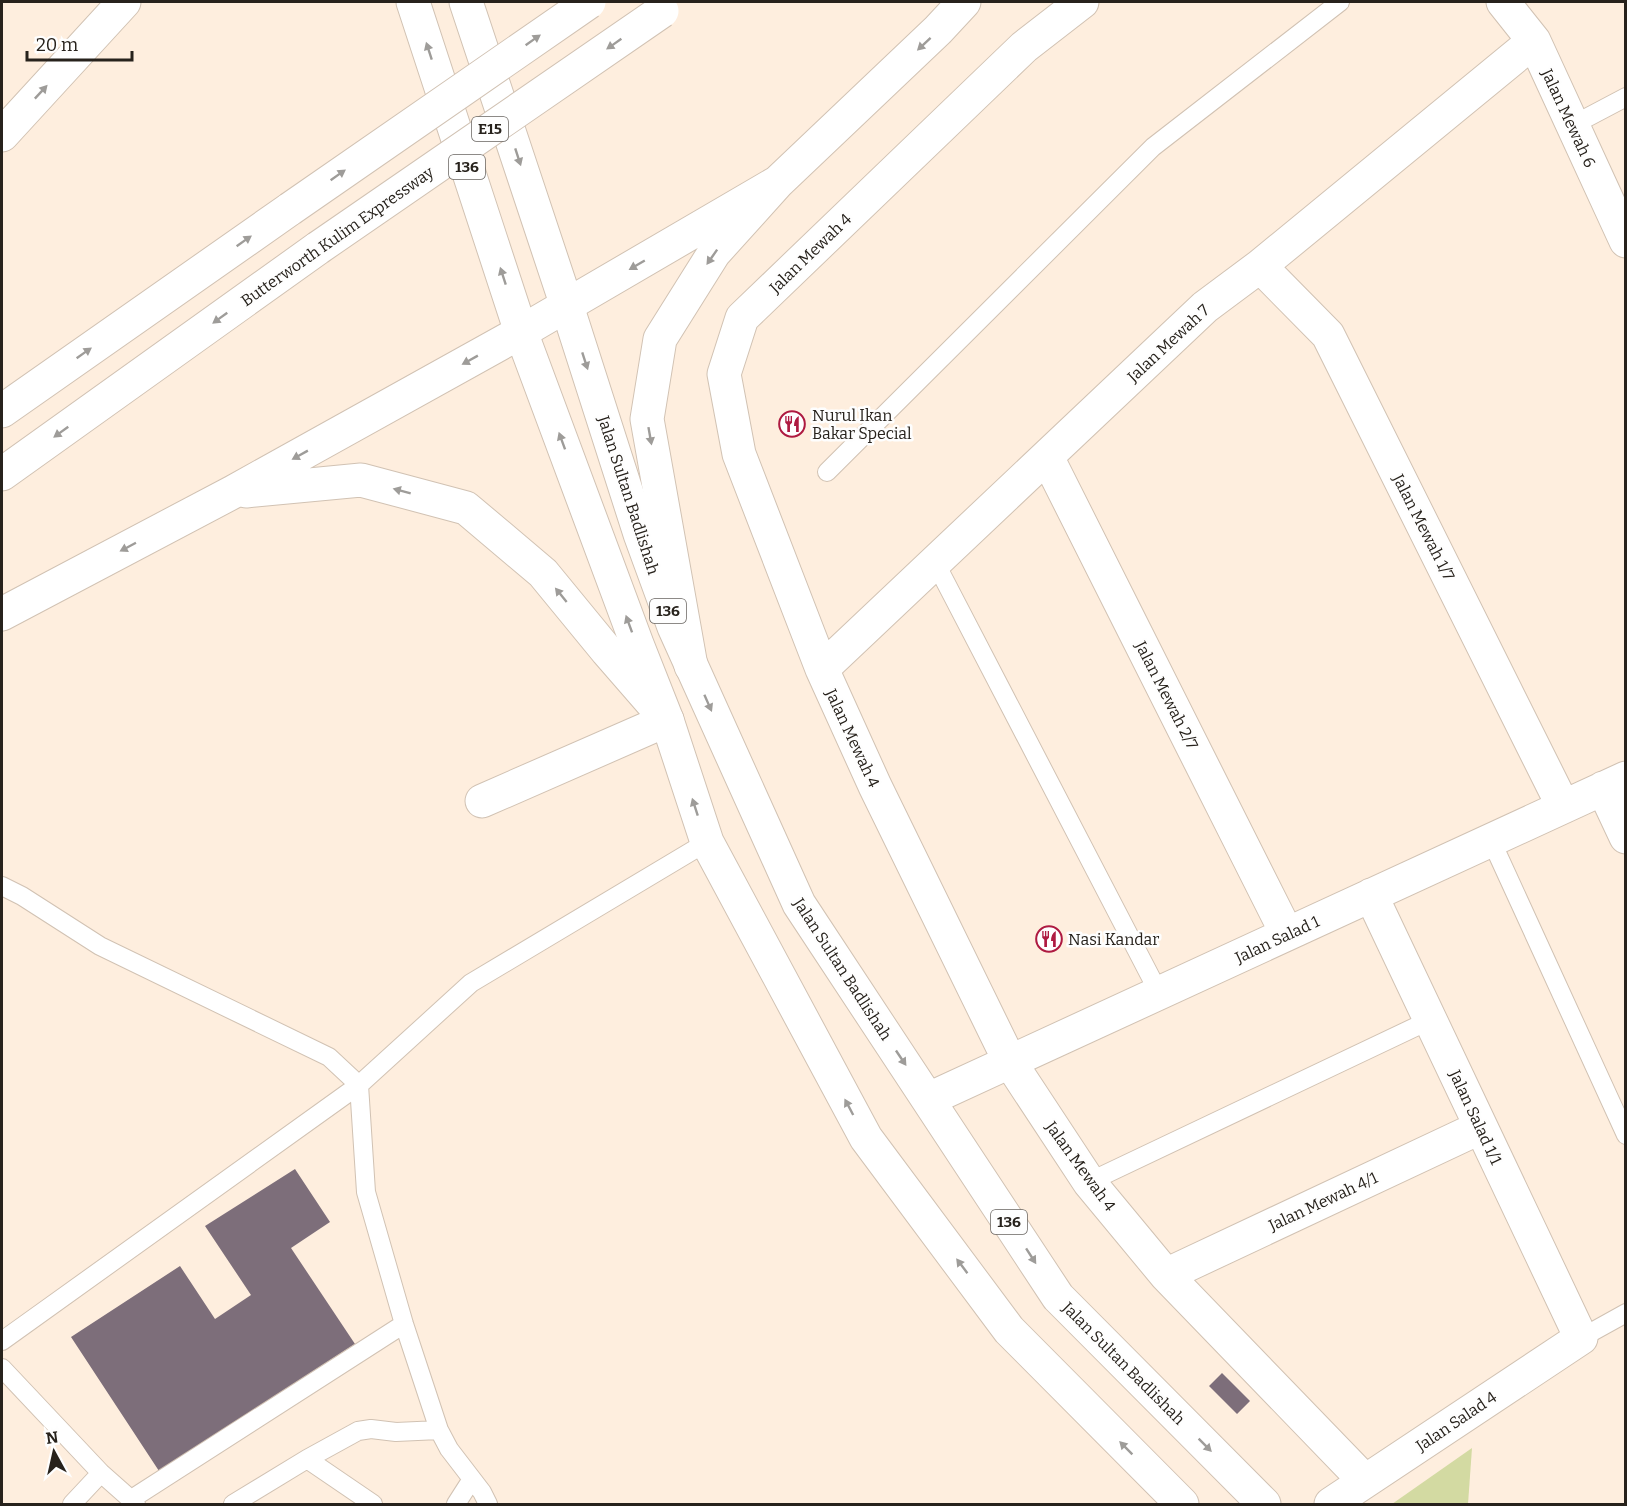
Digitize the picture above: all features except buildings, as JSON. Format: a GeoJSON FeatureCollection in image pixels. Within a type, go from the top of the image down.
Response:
{"type":"FeatureCollection","features":[{"type":"Feature","properties":{"kind":"main road","name":"136"},"geometry":{"type":"LineString","coordinates":[[413,2],[521,332],[667,720],[707,842],[866,1138],[1009,1330],[1182,1504]]}},
{"type":"Feature","properties":{"kind":"main road","name":"136"},"geometry":{"type":"LineString","coordinates":[[466,2],[567,306]]}},
{"type":"Feature","properties":{"kind":"main road"},"geometry":{"type":"LineString","coordinates":[[2,411],[589,2]]}},
{"type":"Feature","properties":{"kind":"main road"},"geometry":{"type":"LineString","coordinates":[[691,666],[647,419],[660,339],[714,253],[778,182],[938,30],[964,2]]}},
{"type":"Feature","properties":{"kind":"main road","name":"Jalan Mewah 4"},"geometry":{"type":"LineString","coordinates":[[1082,2],[1023,47],[742,318],[724,374],[739,454],[822,669],[875,786],[1010,1062],[1089,1182],[1166,1275],[1365,1481]]}},
{"type":"Feature","properties":{"kind":"main road","name":"Jalan Mewah 6"},"geometry":{"type":"LineString","coordinates":[[1503,2],[1534,41],[1626,241]]}},
{"type":"Feature","properties":{"kind":"main road"},"geometry":{"type":"LineString","coordinates":[[2,135],[123,3]]}},
{"type":"Feature","properties":{"kind":"main road","name":"Butterworth Kulim Expressway"},"geometry":{"type":"LineString","coordinates":[[2,474],[318,248],[669,6]]}},
{"type":"Feature","properties":{"kind":"main road","name":"Jalan Mewah 7"},"geometry":{"type":"LineString","coordinates":[[822,669],[1205,307],[1260,266],[1534,41]]}},
{"type":"Feature","properties":{"kind":"main road"},"geometry":{"type":"LineString","coordinates":[[2,614],[233,492],[521,332],[778,182]]}},
{"type":"Feature","properties":{"kind":"main road","name":"Jalan Mewah 1/7"},"geometry":{"type":"LineString","coordinates":[[1260,266],[1328,335],[1563,806]]}},
{"type":"Feature","properties":{"kind":"main road","name":"Jalan Sultan Badlishah"},"geometry":{"type":"LineString","coordinates":[[567,306],[640,534],[674,627],[799,904],[1058,1297],[1264,1504]]}},
{"type":"Feature","properties":{"kind":"main road","name":"Jalan Mewah 2/7"},"geometry":{"type":"LineString","coordinates":[[1047,457],[1287,934]]}},
{"type":"Feature","properties":{"kind":"main road"},"geometry":{"type":"LineString","coordinates":[[233,492],[361,480],[466,508],[543,573],[667,720],[482,801]]}},
{"type":"Feature","properties":{"kind":"main road"},"geometry":{"type":"LineString","coordinates":[[1614,783],[1626,837]]}},
{"type":"Feature","properties":{"kind":"main road","name":"Jalan Salad 1"},"geometry":{"type":"LineString","coordinates":[[929,1099],[1614,783]]}},
{"type":"Feature","properties":{"kind":"main road","name":"Jalan Salad 1/1"},"geometry":{"type":"LineString","coordinates":[[1371,896],[1581,1338]]}},
{"type":"Feature","properties":{"kind":"main road","name":"Jalan Mewah 4/1"},"geometry":{"type":"LineString","coordinates":[[1166,1275],[1481,1127]]}},
{"type":"Feature","properties":{"kind":"main road","name":"Jalan Salad 4"},"geometry":{"type":"LineString","coordinates":[[1330,1504],[1581,1338]]}},
{"type":"Feature","properties":{"kind":"lane"},"geometry":{"type":"LineString","coordinates":[[827,472],[1153,147],[1340,2]]}},
{"type":"Feature","properties":{"kind":"lane"},"geometry":{"type":"LineString","coordinates":[[1572,125],[1626,97]]}},
{"type":"Feature","properties":{"kind":"lane"},"geometry":{"type":"LineString","coordinates":[[935,562],[1159,993]]}},
{"type":"Feature","properties":{"kind":"lane"},"geometry":{"type":"LineString","coordinates":[[1491,840],[1626,1135]]}},
{"type":"Feature","properties":{"kind":"lane"},"geometry":{"type":"LineString","coordinates":[[2,1341],[359,1085],[471,983],[707,842]]}},
{"type":"Feature","properties":{"kind":"lane"},"geometry":{"type":"LineString","coordinates":[[2,886],[22,896],[100,946],[329,1057],[359,1085],[366,1192],[404,1324],[439,1430],[449,1449],[488,1504]]}},
{"type":"Feature","properties":{"kind":"lane"},"geometry":{"type":"LineString","coordinates":[[1089,1182],[1430,1020]]}},
{"type":"Feature","properties":{"kind":"lane"},"geometry":{"type":"LineString","coordinates":[[1581,1338],[1626,1314]]}},
{"type":"Feature","properties":{"kind":"lane"},"geometry":{"type":"LineString","coordinates":[[2,1368],[101,1473],[133,1502],[404,1324]]}},
{"type":"Feature","properties":{"kind":"lane"},"geometry":{"type":"LineString","coordinates":[[242,1502],[307,1459],[358,1431],[371,1429],[396,1432],[439,1430]]}},
{"type":"Feature","properties":{"kind":"lane"},"geometry":{"type":"LineString","coordinates":[[307,1459],[373,1504]]}},
{"type":"Feature","properties":{"kind":"lane"},"geometry":{"type":"LineString","coordinates":[[72,1504],[101,1473]]}},
{"type":"Feature","properties":{"kind":"lane"},"geometry":{"type":"LineString","coordinates":[[456,1504],[472,1479]]}},
{"type":"Feature","properties":{"kind":"green space"},"geometry":{"type":"Polygon","coordinates":[[[1472,1448],[1468,1504],[1392,1504],[1472,1448]]]}},
{"type":"Feature","properties":{"kind":"place","name":"Nurul Ikan Bakar Special"},"geometry":{"type":"Point","coordinates":[792,424]}},
{"type":"Feature","properties":{"kind":"place","name":"Nasi Kandar"},"geometry":{"type":"Point","coordinates":[1049,939]}}]}
